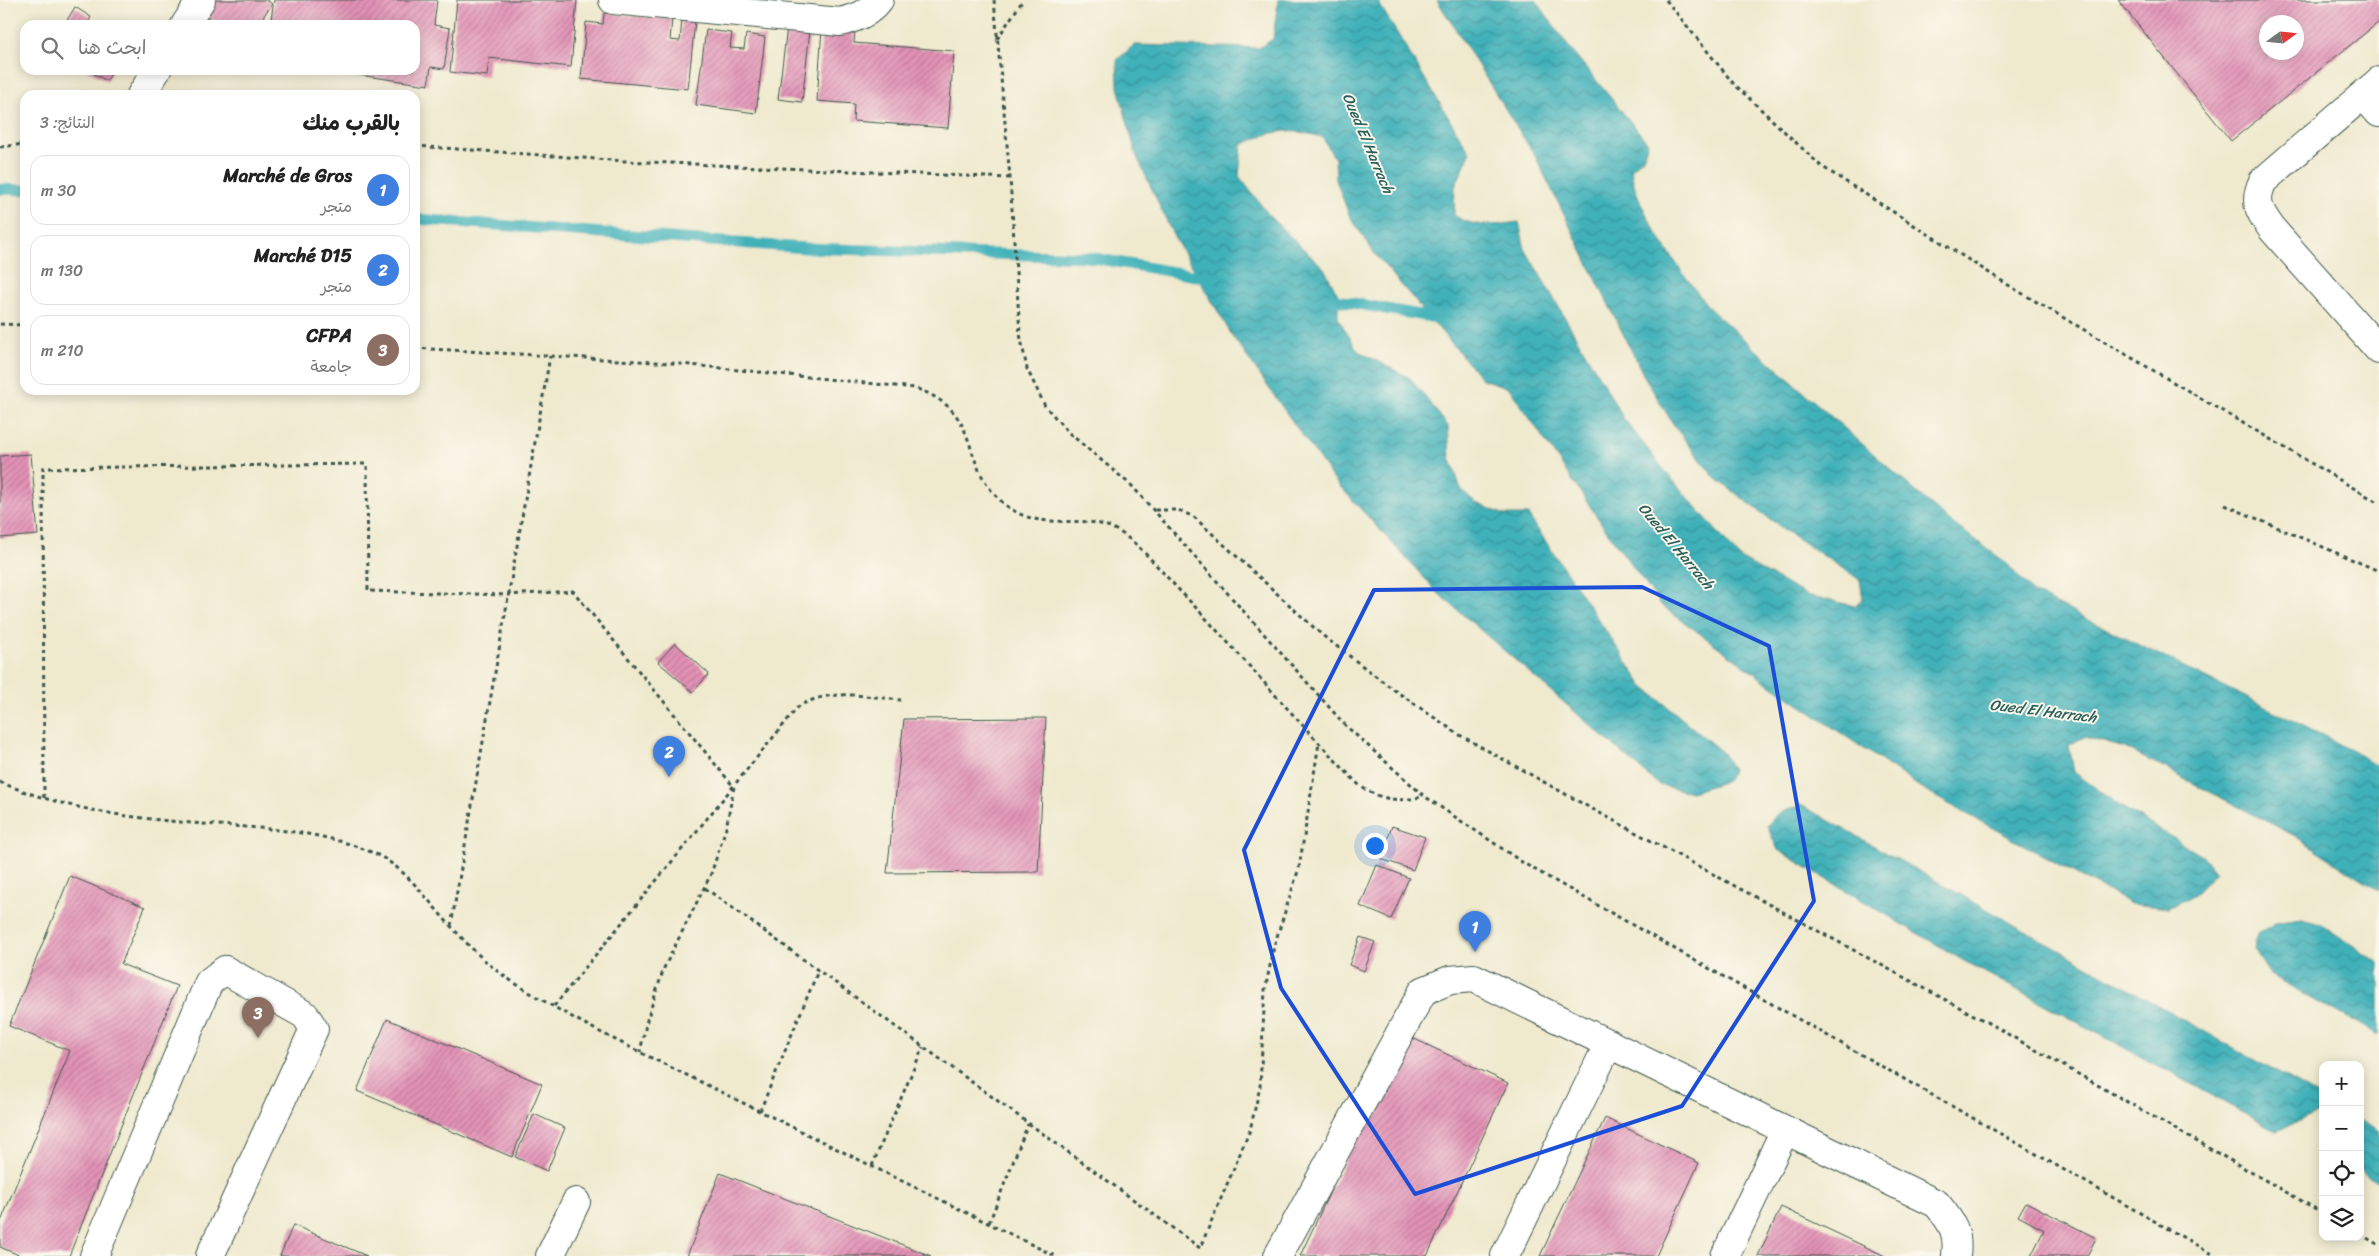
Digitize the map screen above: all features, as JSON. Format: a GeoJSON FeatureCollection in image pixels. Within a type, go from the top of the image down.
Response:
{"type":"FeatureCollection","features":[{"type":"Feature","properties":{"kind":"street"},"geometry":{"type":"LineString","coordinates":[[188,20],[201,0]]}},
{"type":"Feature","properties":{"kind":"street"},"geometry":{"type":"LineString","coordinates":[[613,0],[840,22],[859,17],[875,6],[879,0]]}},
{"type":"Feature","properties":{"kind":"street"},"geometry":{"type":"LineString","coordinates":[[144,90],[154,75]]}},
{"type":"Feature","properties":{"kind":"street"},"geometry":{"type":"LineString","coordinates":[[2374,96],[2263,181],[2257,192],[2259,211],[2272,229],[2379,350]]}},
{"type":"Feature","properties":{"kind":"street"},"geometry":{"type":"LineString","coordinates":[[94,1256],[209,982],[225,970],[306,1015],[314,1029],[210,1256]]}},
{"type":"Feature","properties":{"kind":"street"},"geometry":{"type":"LineString","coordinates":[[1278,1256],[1423,991],[1450,980],[1474,978],[1937,1204],[1953,1223],[1958,1241],[1956,1256]]}},
{"type":"Feature","properties":{"kind":"street"},"geometry":{"type":"LineString","coordinates":[[1506,1256],[1609,1043]]}},
{"type":"Feature","properties":{"kind":"street"},"geometry":{"type":"LineString","coordinates":[[1725,1256],[1785,1130]]}},
{"type":"Feature","properties":{"kind":"street"},"geometry":{"type":"LineString","coordinates":[[550,1256],[576,1202]]}},
{"type":"Feature","properties":{"kind":"path"},"geometry":{"type":"LineString","coordinates":[[994,0],[996,40],[1010,178],[1020,334],[1028,369],[1045,406],[1069,433],[1132,486],[1346,726],[1424,796],[1525,864],[2216,1256]]}},
{"type":"Feature","properties":{"kind":"path"},"geometry":{"type":"LineString","coordinates":[[996,40],[1023,0]]}},
{"type":"Feature","properties":{"kind":"path"},"geometry":{"type":"LineString","coordinates":[[1666,0],[1733,83],[1821,166],[2013,288],[2379,503]]}},
{"type":"Feature","properties":{"kind":"path"},"geometry":{"type":"LineString","coordinates":[[0,147],[20,145]]}},
{"type":"Feature","properties":{"kind":"path"},"geometry":{"type":"LineString","coordinates":[[420,146],[624,161],[1010,178]]}},
{"type":"Feature","properties":{"kind":"path"},"geometry":{"type":"LineString","coordinates":[[0,324],[20,325]]}},
{"type":"Feature","properties":{"kind":"path"},"geometry":{"type":"LineString","coordinates":[[420,348],[671,363],[915,388],[933,394],[949,405],[961,420],[986,482],[998,498],[1013,510],[1031,518],[1050,522],[1084,521],[1099,523],[1125,535],[1210,622],[1360,786],[1371,794],[1397,801],[1424,796]]}},
{"type":"Feature","properties":{"kind":"path"},"geometry":{"type":"LineString","coordinates":[[451,926],[550,356]]}},
{"type":"Feature","properties":{"kind":"path"},"geometry":{"type":"LineString","coordinates":[[44,798],[43,468],[367,464],[368,591],[508,595],[573,592],[734,786]]}},
{"type":"Feature","properties":{"kind":"path"},"geometry":{"type":"LineString","coordinates":[[2225,505],[2379,571]]}},
{"type":"Feature","properties":{"kind":"path"},"geometry":{"type":"LineString","coordinates":[[1154,510],[1178,510],[1194,516],[1322,635],[1390,687],[1458,734],[1601,814],[1983,1020],[2319,1211]]}},
{"type":"Feature","properties":{"kind":"path"},"geometry":{"type":"LineString","coordinates":[[554,1006],[790,717],[808,700],[833,694],[901,700]]}},
{"type":"Feature","properties":{"kind":"path"},"geometry":{"type":"LineString","coordinates":[[705,888],[1200,1248],[1250,1130],[1260,1087],[1265,990],[1274,946],[1299,868],[1319,742]]}},
{"type":"Feature","properties":{"kind":"path"},"geometry":{"type":"LineString","coordinates":[[0,782],[44,798],[97,813],[192,823],[251,826],[318,836],[345,842],[374,853],[398,869],[476,953],[508,979],[640,1052],[1055,1256]]}},
{"type":"Feature","properties":{"kind":"path"},"geometry":{"type":"LineString","coordinates":[[640,1052],[647,1020],[664,968],[705,888],[726,828],[734,786]]}},
{"type":"Feature","properties":{"kind":"path"},"geometry":{"type":"LineString","coordinates":[[760,1111],[818,971]]}},
{"type":"Feature","properties":{"kind":"path"},"geometry":{"type":"LineString","coordinates":[[872,1166],[923,1047]]}},
{"type":"Feature","properties":{"kind":"path"},"geometry":{"type":"LineString","coordinates":[[989,1224],[1028,1124]]}},
{"type":"Feature","properties":{"kind":"path"},"geometry":{"type":"LineString","coordinates":[[2364,1236],[2379,1245]]}},
{"type":"Feature","properties":{"kind":"highlighted area"},"geometry":{"type":"Polygon","coordinates":[[[1642,587],[1769,646],[1814,901],[1682,1106],[1415,1194],[1281,988],[1244,850],[1374,590],[1642,587]]]}},
{"type":"Feature","properties":{"kind":"water","name":"Oued El Harrach"},"geometry":{"type":"Polygon","coordinates":[[[1278,0],[1377,0],[1470,153],[1455,187],[1454,215],[1469,222],[1485,225],[1519,222],[1525,249],[1624,419],[1665,471],[1740,558],[1806,595],[1855,606],[1863,599],[1860,580],[1786,531],[1714,477],[1675,427],[1644,376],[1535,156],[1437,0],[1536,0],[1568,46],[1648,143],[1643,158],[1631,168],[1634,184],[1641,203],[1650,222],[1674,261],[1710,309],[1948,520],[2004,561],[2034,593],[2334,741],[2379,766],[2379,891],[2295,836],[2125,748],[2084,737],[2069,745],[2074,772],[2120,806],[2204,857],[2216,872],[2195,894],[2169,908],[2131,904],[1927,792],[1765,681],[1662,606],[1613,540],[1509,388],[1482,379],[1374,253],[1349,215],[1336,180],[1335,159],[1322,137],[1290,131],[1273,133],[1242,145],[1239,176],[1272,219],[1324,268],[1338,295],[1338,318],[1358,351],[1410,378],[1448,426],[1450,457],[1461,489],[1476,503],[1505,515],[1528,515],[1643,686],[1723,753],[1733,770],[1727,781],[1691,792],[1659,785],[1439,594],[1333,479],[1233,337],[1174,237],[1136,155],[1118,87],[1117,60],[1134,45],[1259,48],[1273,39],[1278,0]]]}},
{"type":"Feature","properties":{"kind":"water"},"geometry":{"type":"Polygon","coordinates":[[[1801,805],[2319,1096],[2319,1116],[2315,1114],[2276,1130],[1964,961],[1778,850],[1767,826],[1777,814],[1801,805]]]}},
{"type":"Feature","properties":{"kind":"water"},"geometry":{"type":"Polygon","coordinates":[[[2301,919],[2321,924],[2379,963],[2379,1035],[2270,975],[2254,950],[2257,934],[2275,923],[2301,919]]]}},
{"type":"Feature","properties":{"kind":"water"},"geometry":{"type":"Polygon","coordinates":[[[2364,1122],[2379,1131],[2379,1182],[2364,1173],[2364,1122]]]}},
{"type":"Feature","properties":{"kind":"building"},"geometry":{"type":"Polygon","coordinates":[[[214,0],[267,0],[272,4],[263,17],[266,20],[213,20],[205,14],[214,0]]]}},
{"type":"Feature","properties":{"kind":"building"},"geometry":{"type":"Polygon","coordinates":[[[274,0],[437,0],[434,25],[450,28],[444,69],[431,67],[428,85],[359,75],[420,75],[420,20],[271,20],[274,0]]]}},
{"type":"Feature","properties":{"kind":"building"},"geometry":{"type":"Polygon","coordinates":[[[457,0],[577,0],[571,67],[489,58],[487,76],[450,72],[457,0]]]}},
{"type":"Feature","properties":{"kind":"building"},"geometry":{"type":"Polygon","coordinates":[[[2118,0],[2379,0],[2379,22],[2231,141],[2118,0]]]}},
{"type":"Feature","properties":{"kind":"building"},"geometry":{"type":"Polygon","coordinates":[[[75,7],[91,17],[90,20],[67,20],[75,7]]]}},
{"type":"Feature","properties":{"kind":"building"},"geometry":{"type":"Polygon","coordinates":[[[604,13],[672,19],[670,40],[680,41],[682,20],[695,21],[688,89],[581,79],[586,22],[603,24],[604,13]]]}},
{"type":"Feature","properties":{"kind":"building"},"geometry":{"type":"Polygon","coordinates":[[[787,27],[810,30],[802,102],[778,99],[787,27]]]}},
{"type":"Feature","properties":{"kind":"building"},"geometry":{"type":"Polygon","coordinates":[[[822,28],[855,31],[854,43],[954,51],[948,128],[853,121],[854,104],[817,101],[822,28]]]}},
{"type":"Feature","properties":{"kind":"building"},"geometry":{"type":"Polygon","coordinates":[[[706,30],[732,33],[730,48],[744,49],[746,34],[765,37],[756,113],[696,105],[706,30]]]}},
{"type":"Feature","properties":{"kind":"building"},"geometry":{"type":"Polygon","coordinates":[[[96,75],[110,75],[107,81],[96,75]]]}},
{"type":"Feature","properties":{"kind":"building"},"geometry":{"type":"Polygon","coordinates":[[[31,454],[38,535],[0,538],[0,456],[31,454]]]}},
{"type":"Feature","properties":{"kind":"building"},"geometry":{"type":"Polygon","coordinates":[[[675,643],[709,674],[693,692],[658,662],[675,643]]]}},
{"type":"Feature","properties":{"kind":"building"},"geometry":{"type":"Polygon","coordinates":[[[1046,718],[1038,872],[887,873],[904,719],[1046,718]]]}},
{"type":"Feature","properties":{"kind":"building"},"geometry":{"type":"Polygon","coordinates":[[[1392,826],[1425,837],[1413,870],[1381,859],[1392,826]]]}},
{"type":"Feature","properties":{"kind":"building"},"geometry":{"type":"Polygon","coordinates":[[[1377,865],[1409,878],[1391,919],[1360,906],[1377,865]]]}},
{"type":"Feature","properties":{"kind":"building"},"geometry":{"type":"Polygon","coordinates":[[[70,876],[145,907],[121,964],[177,986],[69,1256],[21,1256],[0,1247],[0,1224],[70,1051],[9,1026],[70,876]]]}},
{"type":"Feature","properties":{"kind":"building"},"geometry":{"type":"Polygon","coordinates":[[[1360,937],[1375,942],[1364,971],[1349,965],[1360,937]]]}},
{"type":"Feature","properties":{"kind":"building"},"geometry":{"type":"Polygon","coordinates":[[[387,1019],[542,1084],[512,1157],[357,1091],[387,1019]]]}},
{"type":"Feature","properties":{"kind":"building"},"geometry":{"type":"Polygon","coordinates":[[[1404,1034],[1508,1083],[1427,1256],[1300,1256],[1404,1034]]]}},
{"type":"Feature","properties":{"kind":"building"},"geometry":{"type":"Polygon","coordinates":[[[534,1114],[565,1128],[547,1171],[515,1157],[534,1114]]]}},
{"type":"Feature","properties":{"kind":"building"},"geometry":{"type":"Polygon","coordinates":[[[1605,1118],[1699,1163],[1656,1256],[1540,1256],[1605,1118]]]}},
{"type":"Feature","properties":{"kind":"building"},"geometry":{"type":"Polygon","coordinates":[[[720,1173],[931,1256],[687,1256],[720,1173]]]}},
{"type":"Feature","properties":{"kind":"building"},"geometry":{"type":"Polygon","coordinates":[[[2026,1202],[2096,1238],[2087,1256],[2031,1256],[2044,1230],[2018,1216],[2026,1202]]]}},
{"type":"Feature","properties":{"kind":"building"},"geometry":{"type":"Polygon","coordinates":[[[1781,1207],[1885,1256],[1758,1256],[1781,1207]]]}},
{"type":"Feature","properties":{"kind":"building"},"geometry":{"type":"Polygon","coordinates":[[[293,1225],[367,1256],[280,1256],[293,1225]]]}},
{"type":"Feature","properties":{"kind":"waterway"},"geometry":{"type":"LineString","coordinates":[[0,189],[20,190]]}},
{"type":"Feature","properties":{"kind":"waterway"},"geometry":{"type":"LineString","coordinates":[[420,219],[805,248],[1088,257],[1213,279]]}},
{"type":"Feature","properties":{"kind":"waterway"},"geometry":{"type":"LineString","coordinates":[[1325,298],[1442,319]]}},
{"type":"Feature","properties":{"kind":"place","name":"Marché D15"},"geometry":{"type":"Point","coordinates":[669,777]}},
{"type":"Feature","properties":{"kind":"place","name":"Marché de Gros"},"geometry":{"type":"Point","coordinates":[1475,952]}},
{"type":"Feature","properties":{"kind":"place","name":"CFPA"},"geometry":{"type":"Point","coordinates":[258,1038]}}]}
